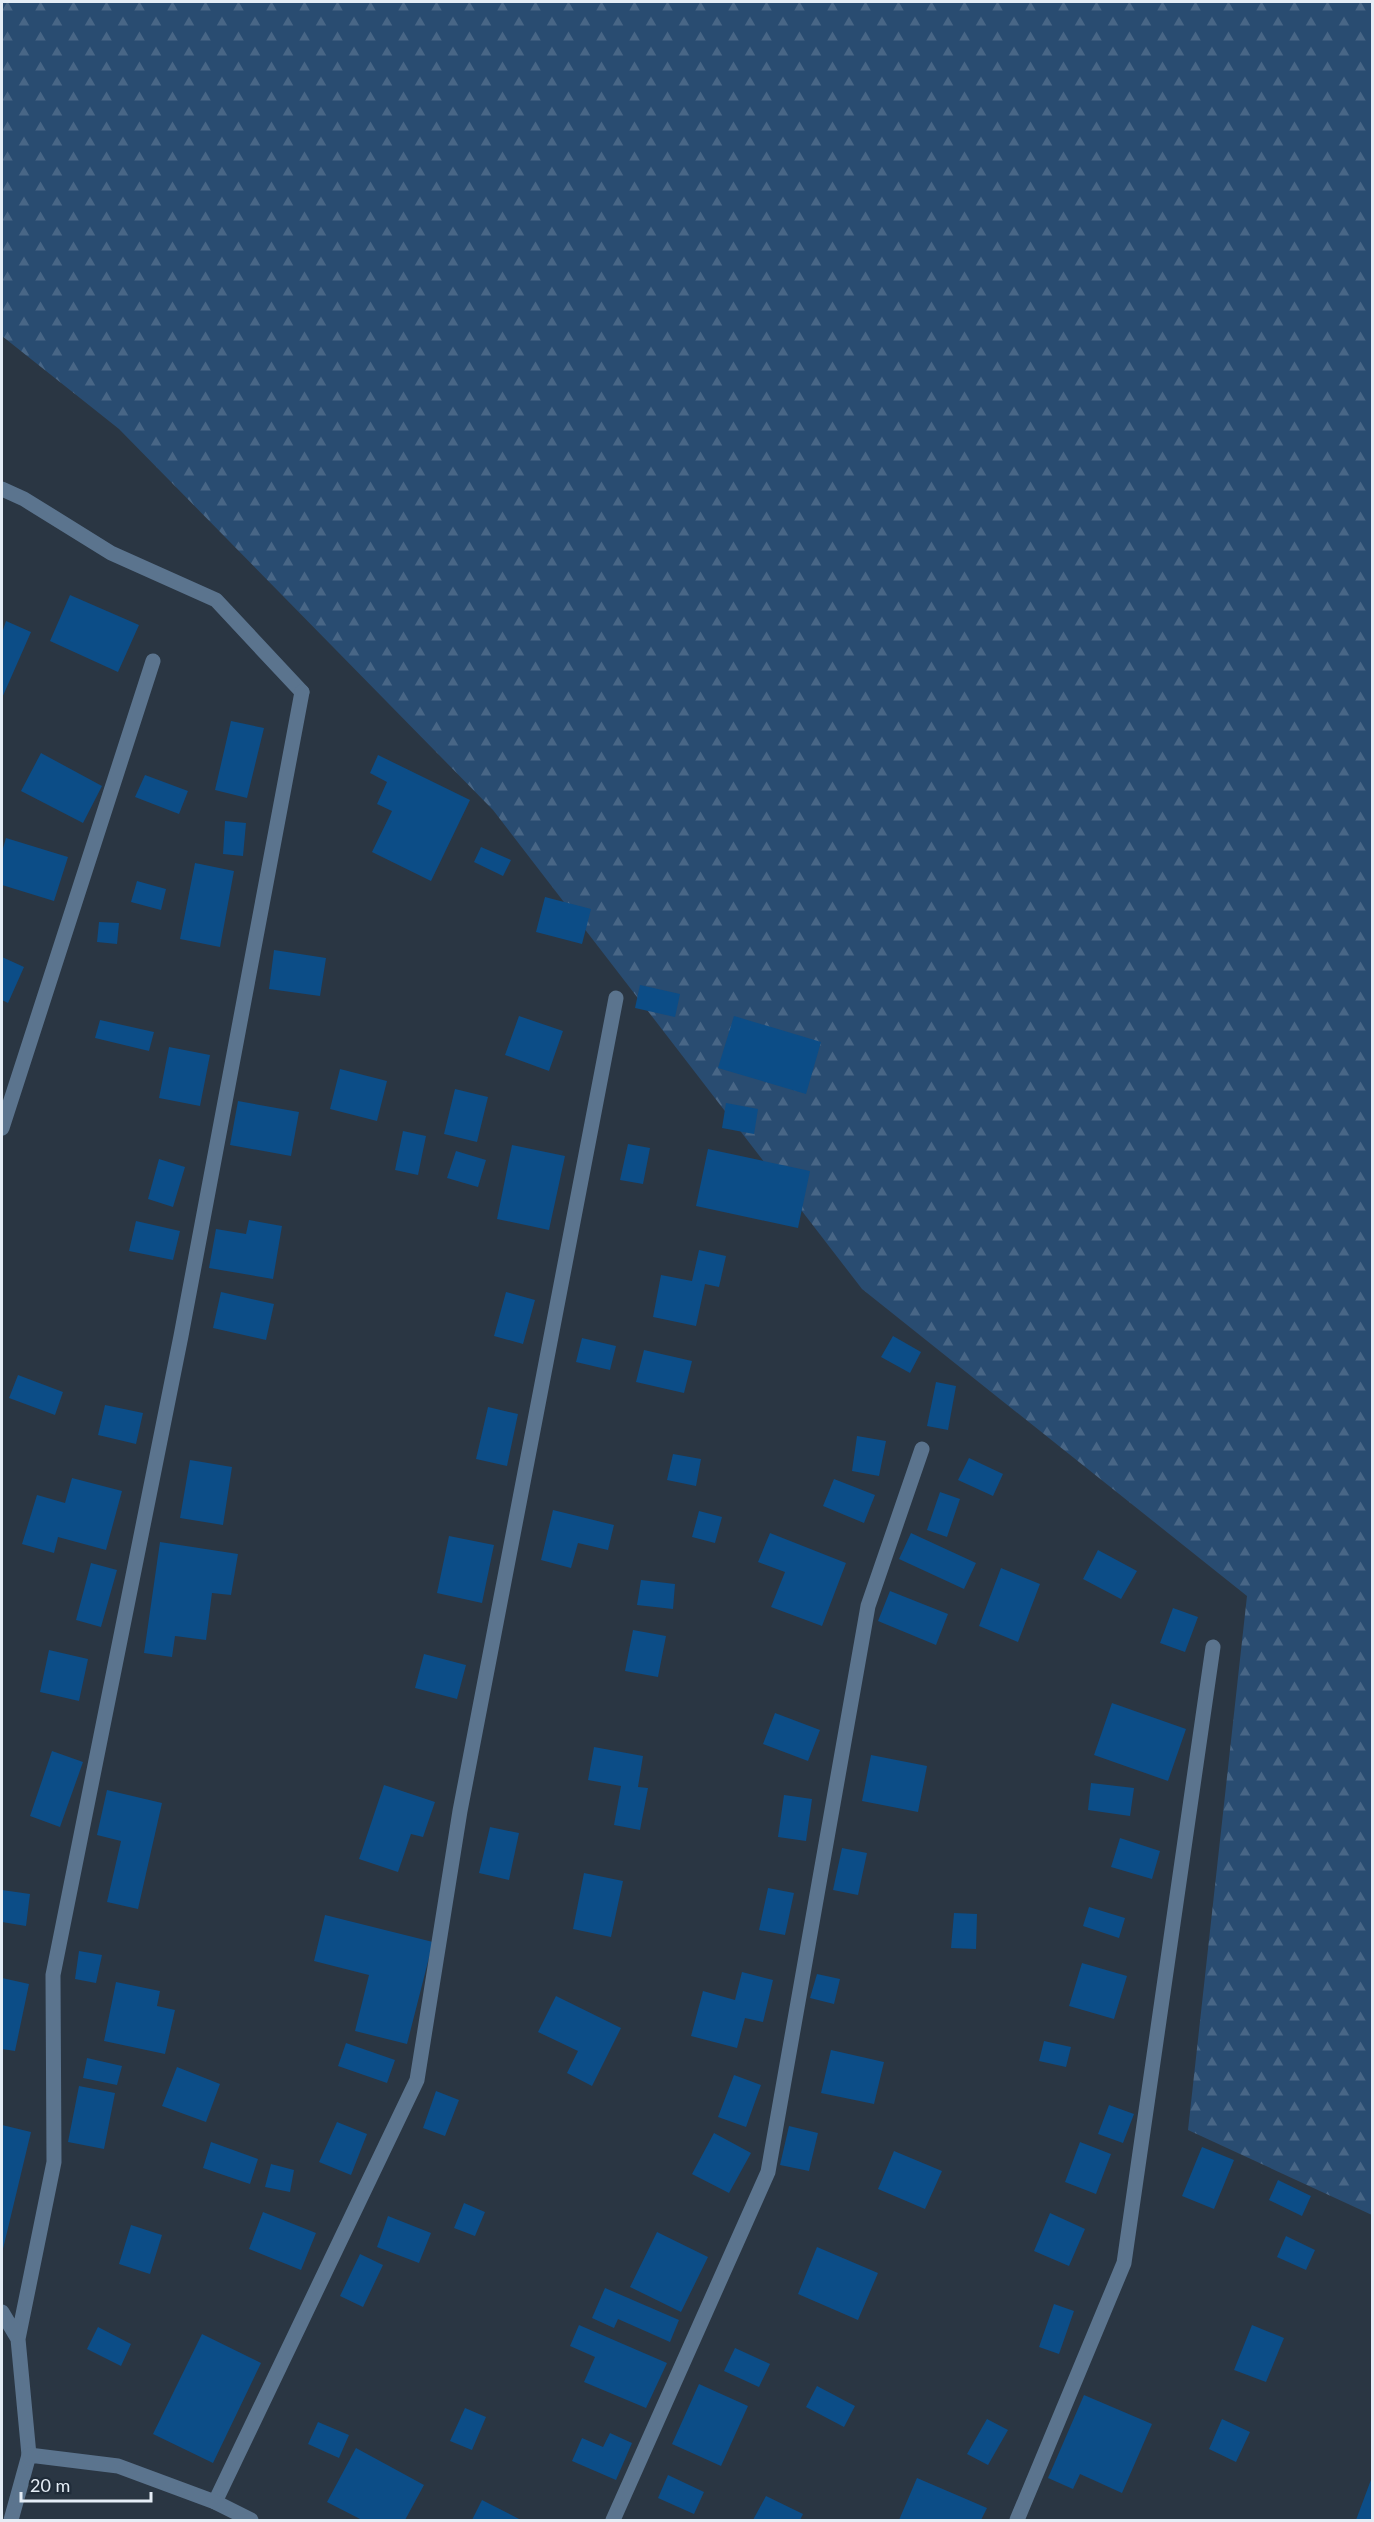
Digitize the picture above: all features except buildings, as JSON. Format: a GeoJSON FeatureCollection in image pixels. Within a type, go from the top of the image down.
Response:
{"type":"FeatureCollection","features":[{"type":"Feature","properties":{"kind":"street"},"geometry":{"type":"LineString","coordinates":[[2,489],[24,499],[111,553],[216,600],[302,692],[181,1336],[53,1975],[54,2162],[18,2339],[29,2455],[11,2520]]}},
{"type":"Feature","properties":{"kind":"street"},"geometry":{"type":"LineString","coordinates":[[2,1128],[153,660]]}},
{"type":"Feature","properties":{"kind":"street"},"geometry":{"type":"LineString","coordinates":[[215,2502],[417,2080],[460,1811],[616,998]]}},
{"type":"Feature","properties":{"kind":"street"},"geometry":{"type":"LineString","coordinates":[[613,2520],[768,2172],[868,1606],[922,1449]]}},
{"type":"Feature","properties":{"kind":"street"},"geometry":{"type":"LineString","coordinates":[[1017,2520],[1124,2263],[1213,1647]]}},
{"type":"Feature","properties":{"kind":"street"},"geometry":{"type":"LineString","coordinates":[[2,2312],[18,2339]]}},
{"type":"Feature","properties":{"kind":"street"},"geometry":{"type":"LineString","coordinates":[[29,2455],[118,2466],[215,2502],[250,2520]]}},
{"type":"Feature","properties":{"kind":"green space"},"geometry":{"type":"Polygon","coordinates":[[[2,2],[1372,2],[1372,2215],[1188,2130],[1247,1596],[862,1289],[493,810],[119,429],[2,336],[2,2]]]}}]}
